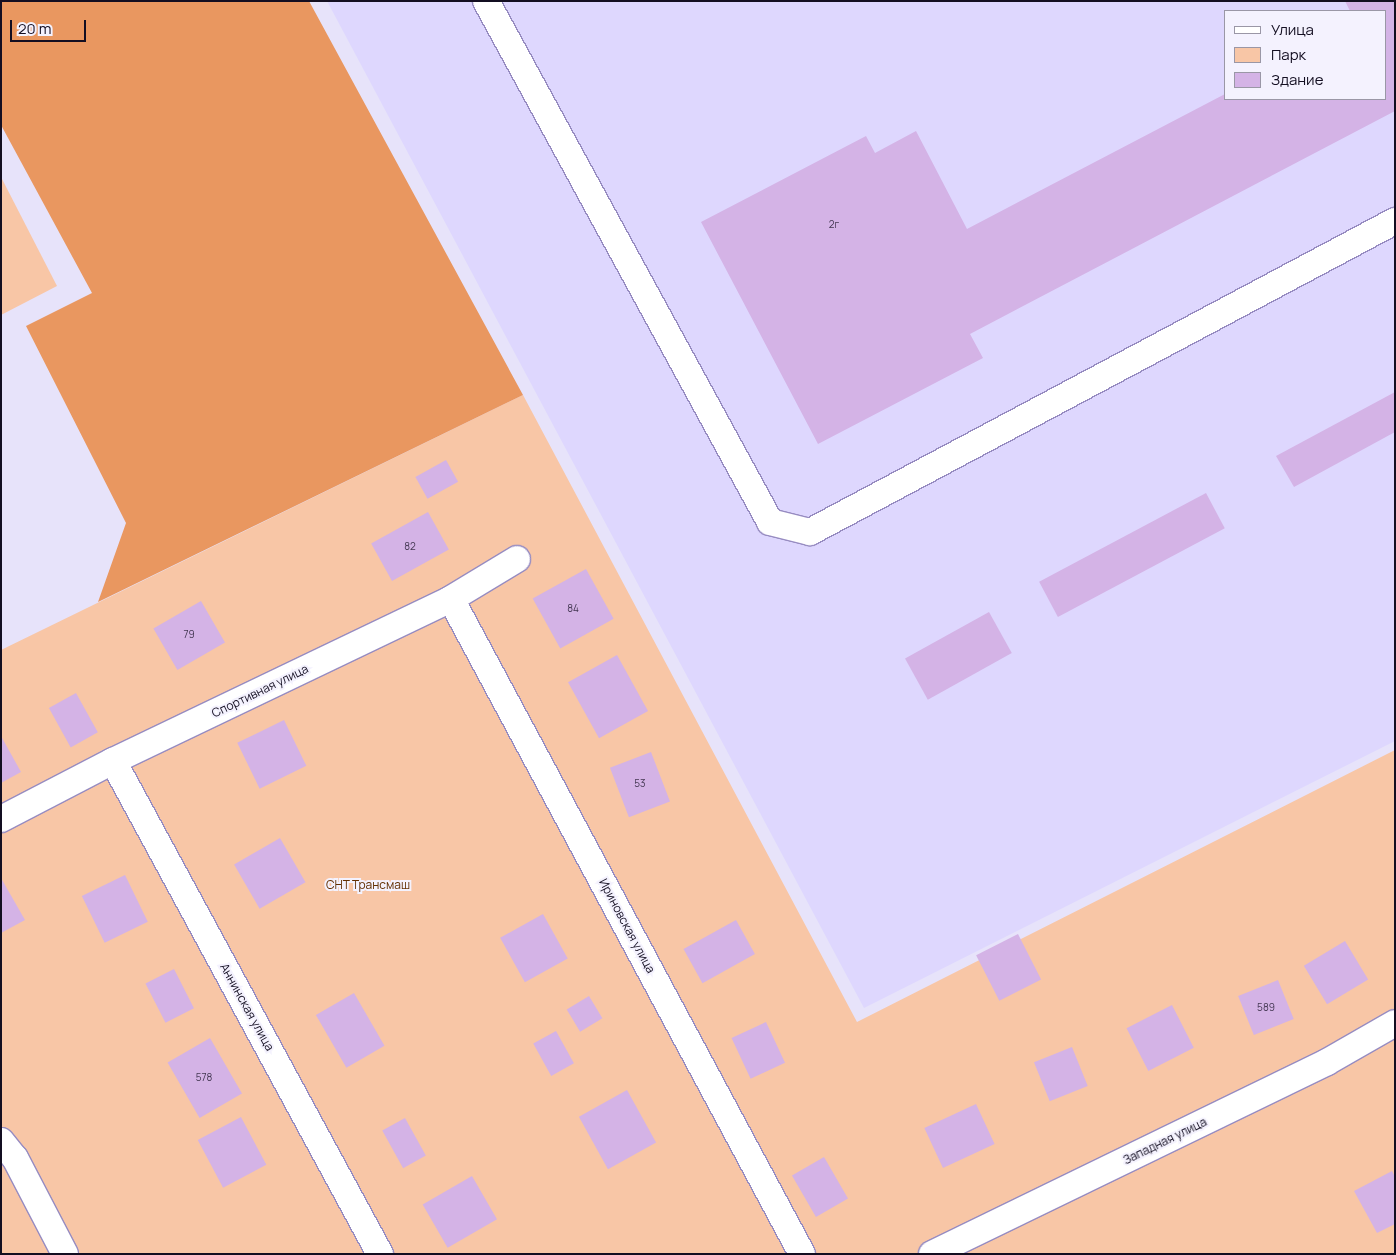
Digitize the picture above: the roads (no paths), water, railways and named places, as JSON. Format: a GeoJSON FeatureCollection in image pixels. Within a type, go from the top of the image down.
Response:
{"type":"FeatureCollection","features":[{"type":"Feature","properties":{"kind":"street"},"geometry":{"type":"LineString","coordinates":[[486,1],[770,522],[810,532],[1395,221]]}},
{"type":"Feature","properties":{"kind":"street","name":"Спортивная улица"},"geometry":{"type":"LineString","coordinates":[[1,819],[113,762],[451,599],[517,559]]}},
{"type":"Feature","properties":{"kind":"street","name":"Ириновская улица"},"geometry":{"type":"LineString","coordinates":[[451,599],[802,1254]]}},
{"type":"Feature","properties":{"kind":"street","name":"Аннинская улица"},"geometry":{"type":"LineString","coordinates":[[113,762],[380,1254]]}},
{"type":"Feature","properties":{"kind":"street","name":"Западная улица"},"geometry":{"type":"LineString","coordinates":[[932,1254],[1327,1062],[1395,1023]]}},
{"type":"Feature","properties":{"kind":"street"},"geometry":{"type":"LineString","coordinates":[[1,1141],[16,1158],[65,1254]]}},
{"type":"Feature","properties":{"kind":"park label","name":"СНТ Трансмаш"},"geometry":{"type":"Point","coordinates":[368,885]}}]}
